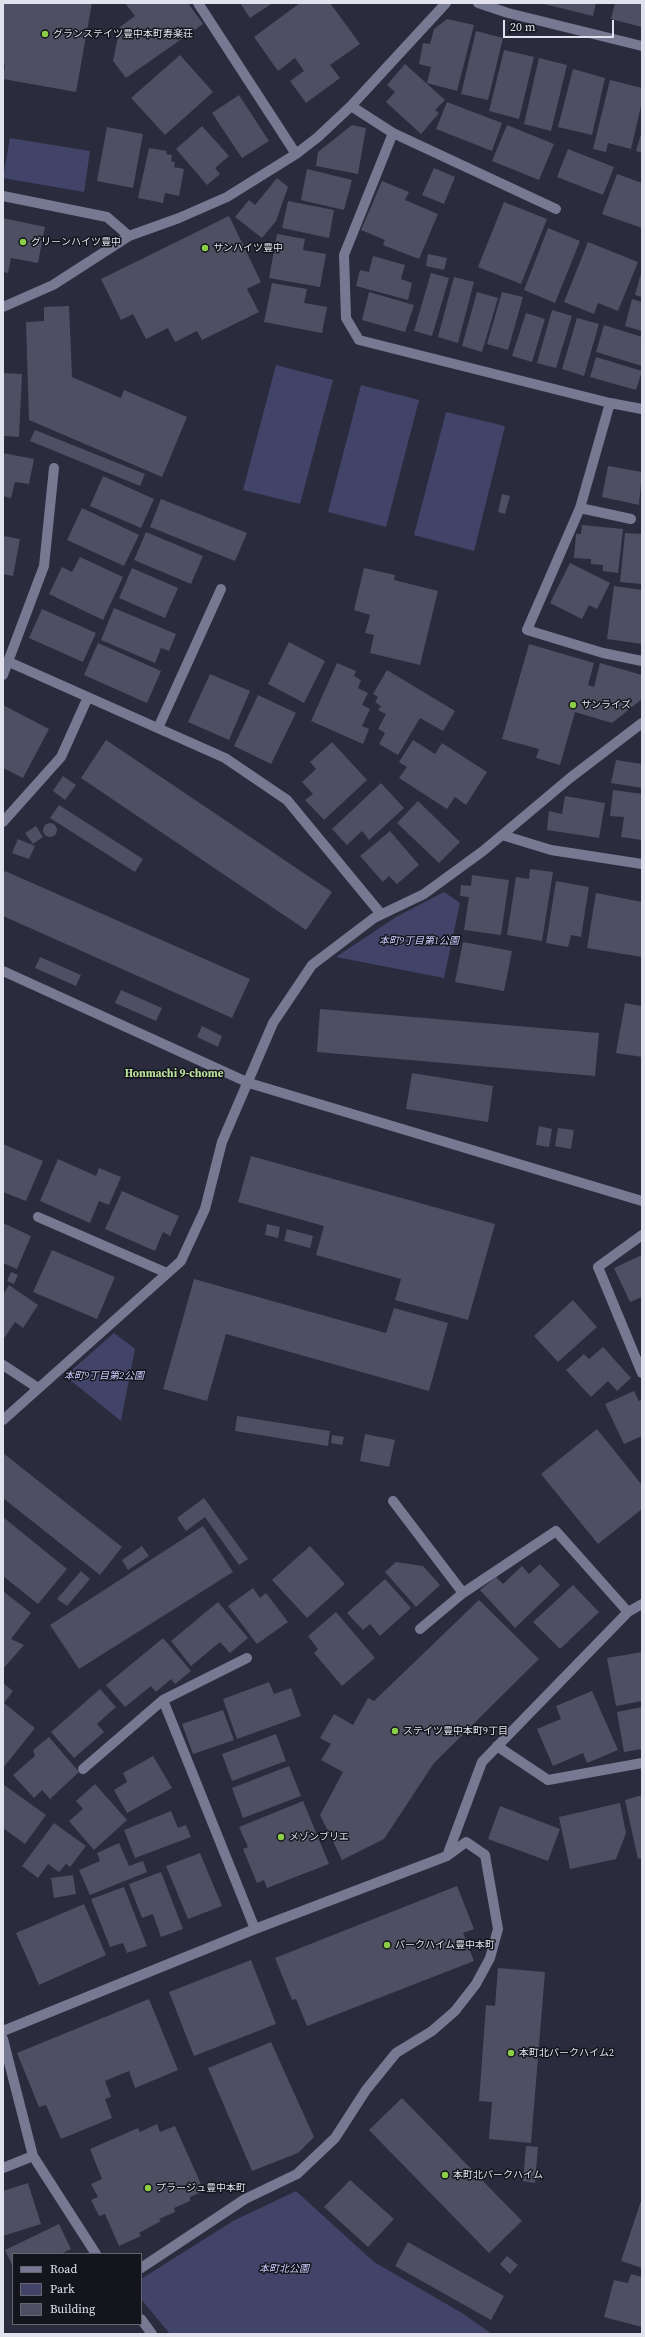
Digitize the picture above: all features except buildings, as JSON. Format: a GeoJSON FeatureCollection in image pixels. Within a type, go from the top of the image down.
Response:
{"type":"FeatureCollection","features":[{"type":"Feature","properties":{"kind":"street"},"geometry":{"type":"LineString","coordinates":[[198,3],[296,154]]}},
{"type":"Feature","properties":{"kind":"street"},"geometry":{"type":"LineString","coordinates":[[3,307],[53,285],[128,236],[179,218],[227,197],[296,154],[318,137],[351,106],[446,3]]}},
{"type":"Feature","properties":{"kind":"street"},"geometry":{"type":"LineString","coordinates":[[478,3],[508,13],[642,46]]}},
{"type":"Feature","properties":{"kind":"street"},"geometry":{"type":"LineString","coordinates":[[351,106],[393,133],[556,209]]}},
{"type":"Feature","properties":{"kind":"street"},"geometry":{"type":"LineString","coordinates":[[393,133],[344,255],[346,318],[359,340],[610,404],[642,410]]}},
{"type":"Feature","properties":{"kind":"street"},"geometry":{"type":"LineString","coordinates":[[3,196],[107,217],[128,236]]}},
{"type":"Feature","properties":{"kind":"street"},"geometry":{"type":"LineString","coordinates":[[610,404],[580,508],[527,630],[603,653],[642,661]]}},
{"type":"Feature","properties":{"kind":"street"},"geometry":{"type":"LineString","coordinates":[[3,675],[44,566],[54,468]]}},
{"type":"Feature","properties":{"kind":"street"},"geometry":{"type":"LineString","coordinates":[[580,508],[631,519]]}},
{"type":"Feature","properties":{"kind":"street"},"geometry":{"type":"LineString","coordinates":[[158,728],[221,589]]}},
{"type":"Feature","properties":{"kind":"street"},"geometry":{"type":"LineString","coordinates":[[9,662],[225,758],[287,800],[381,914]]}},
{"type":"Feature","properties":{"kind":"street"},"geometry":{"type":"LineString","coordinates":[[3,822],[61,757],[88,697]]}},
{"type":"Feature","properties":{"kind":"street"},"geometry":{"type":"LineString","coordinates":[[3,1420],[181,1261],[205,1209],[222,1142],[249,1083],[273,1024],[312,965],[381,914],[424,894],[502,835],[570,778],[642,723]]}},
{"type":"Feature","properties":{"kind":"street"},"geometry":{"type":"LineString","coordinates":[[502,835],[551,850],[642,864]]}},
{"type":"Feature","properties":{"kind":"street"},"geometry":{"type":"LineString","coordinates":[[3,971],[249,1083],[642,1201]]}},
{"type":"Feature","properties":{"kind":"street"},"geometry":{"type":"LineString","coordinates":[[38,1217],[167,1273]]}},
{"type":"Feature","properties":{"kind":"street"},"geometry":{"type":"LineString","coordinates":[[642,1236],[598,1267],[642,1372]]}},
{"type":"Feature","properties":{"kind":"street"},"geometry":{"type":"LineString","coordinates":[[3,1364],[38,1388]]}},
{"type":"Feature","properties":{"kind":"street"},"geometry":{"type":"LineString","coordinates":[[392,1501],[463,1593]]}},
{"type":"Feature","properties":{"kind":"street"},"geometry":{"type":"LineString","coordinates":[[420,1629],[463,1593],[556,1532],[628,1612]]}},
{"type":"Feature","properties":{"kind":"street"},"geometry":{"type":"LineString","coordinates":[[447,1856],[482,1762],[628,1612],[642,1604]]}},
{"type":"Feature","properties":{"kind":"street"},"geometry":{"type":"LineString","coordinates":[[84,1769],[163,1700],[247,1658]]}},
{"type":"Feature","properties":{"kind":"street"},"geometry":{"type":"LineString","coordinates":[[163,1700],[255,1929]]}},
{"type":"Feature","properties":{"kind":"street"},"geometry":{"type":"LineString","coordinates":[[497,1746],[548,1780],[642,1763]]}},
{"type":"Feature","properties":{"kind":"street"},"geometry":{"type":"LineString","coordinates":[[3,2032],[255,1929],[447,1856],[466,1842],[485,1855],[498,1929],[490,1958],[476,1984],[455,2010],[432,2032],[396,2053],[366,2090],[335,2138],[297,2174],[245,2199],[142,2267]]}},
{"type":"Feature","properties":{"kind":"street"},"geometry":{"type":"LineString","coordinates":[[3,2039],[33,2156],[95,2253]]}},
{"type":"Feature","properties":{"kind":"street"},"geometry":{"type":"LineString","coordinates":[[3,2168],[33,2156]]}},
{"type":"Feature","properties":{"kind":"street"},"geometry":{"type":"LineString","coordinates":[[142,2320],[152,2334]]}},
{"type":"Feature","properties":{"kind":"green space"},"geometry":{"type":"Polygon","coordinates":[[[10,138],[90,151],[84,192],[3,178],[10,138]]]}},
{"type":"Feature","properties":{"kind":"green space"},"geometry":{"type":"Polygon","coordinates":[[[276,365],[333,380],[300,504],[243,490],[276,365]]]}},
{"type":"Feature","properties":{"kind":"green space"},"geometry":{"type":"Polygon","coordinates":[[[361,385],[419,400],[386,527],[328,512],[361,385]]]}},
{"type":"Feature","properties":{"kind":"green space"},"geometry":{"type":"Polygon","coordinates":[[[446,412],[505,426],[474,551],[414,535],[446,412]]]}},
{"type":"Feature","properties":{"kind":"green space","name":"本町9丁目第1公園"},"geometry":{"type":"Polygon","coordinates":[[[444,892],[460,903],[444,978],[336,957],[396,917],[444,892]]]}},
{"type":"Feature","properties":{"kind":"green space","name":"本町9丁目第2公園"},"geometry":{"type":"Polygon","coordinates":[[[114,1333],[135,1349],[121,1421],[65,1376],[114,1333]]]}},
{"type":"Feature","properties":{"kind":"green space","name":"本町北公園"},"geometry":{"type":"Polygon","coordinates":[[[296,2191],[374,2262],[462,2313],[492,2334],[170,2334],[142,2300],[142,2278],[233,2221],[296,2191]]]}},
{"type":"Feature","properties":{"kind":"place","name":"グランステイツ豊中本町寿楽荘"},"geometry":{"type":"Point","coordinates":[45,34]}},
{"type":"Feature","properties":{"kind":"place","name":"グリーンハイツ豊中"},"geometry":{"type":"Point","coordinates":[23,242]}},
{"type":"Feature","properties":{"kind":"place","name":"サンハイツ豊中"},"geometry":{"type":"Point","coordinates":[205,248]}},
{"type":"Feature","properties":{"kind":"place","name":"サンライズ"},"geometry":{"type":"Point","coordinates":[573,705]}},
{"type":"Feature","properties":{"kind":"place","name":"ステイツ豊中本町9丁目"},"geometry":{"type":"Point","coordinates":[395,1731]}},
{"type":"Feature","properties":{"kind":"place","name":"メゾンブリエ"},"geometry":{"type":"Point","coordinates":[281,1837]}},
{"type":"Feature","properties":{"kind":"place","name":"パークハイム豊中本町"},"geometry":{"type":"Point","coordinates":[387,1945]}},
{"type":"Feature","properties":{"kind":"place","name":"本町北パークハイム2"},"geometry":{"type":"Point","coordinates":[511,2053]}},
{"type":"Feature","properties":{"kind":"place","name":"本町北パークハイム"},"geometry":{"type":"Point","coordinates":[445,2175]}},
{"type":"Feature","properties":{"kind":"place","name":"プラージュ豊中本町"},"geometry":{"type":"Point","coordinates":[148,2188]}},
{"type":"Feature","properties":{"kind":"district","name":"Honmachi 9-chome"},"geometry":{"type":"Point","coordinates":[174,1074]}}]}
